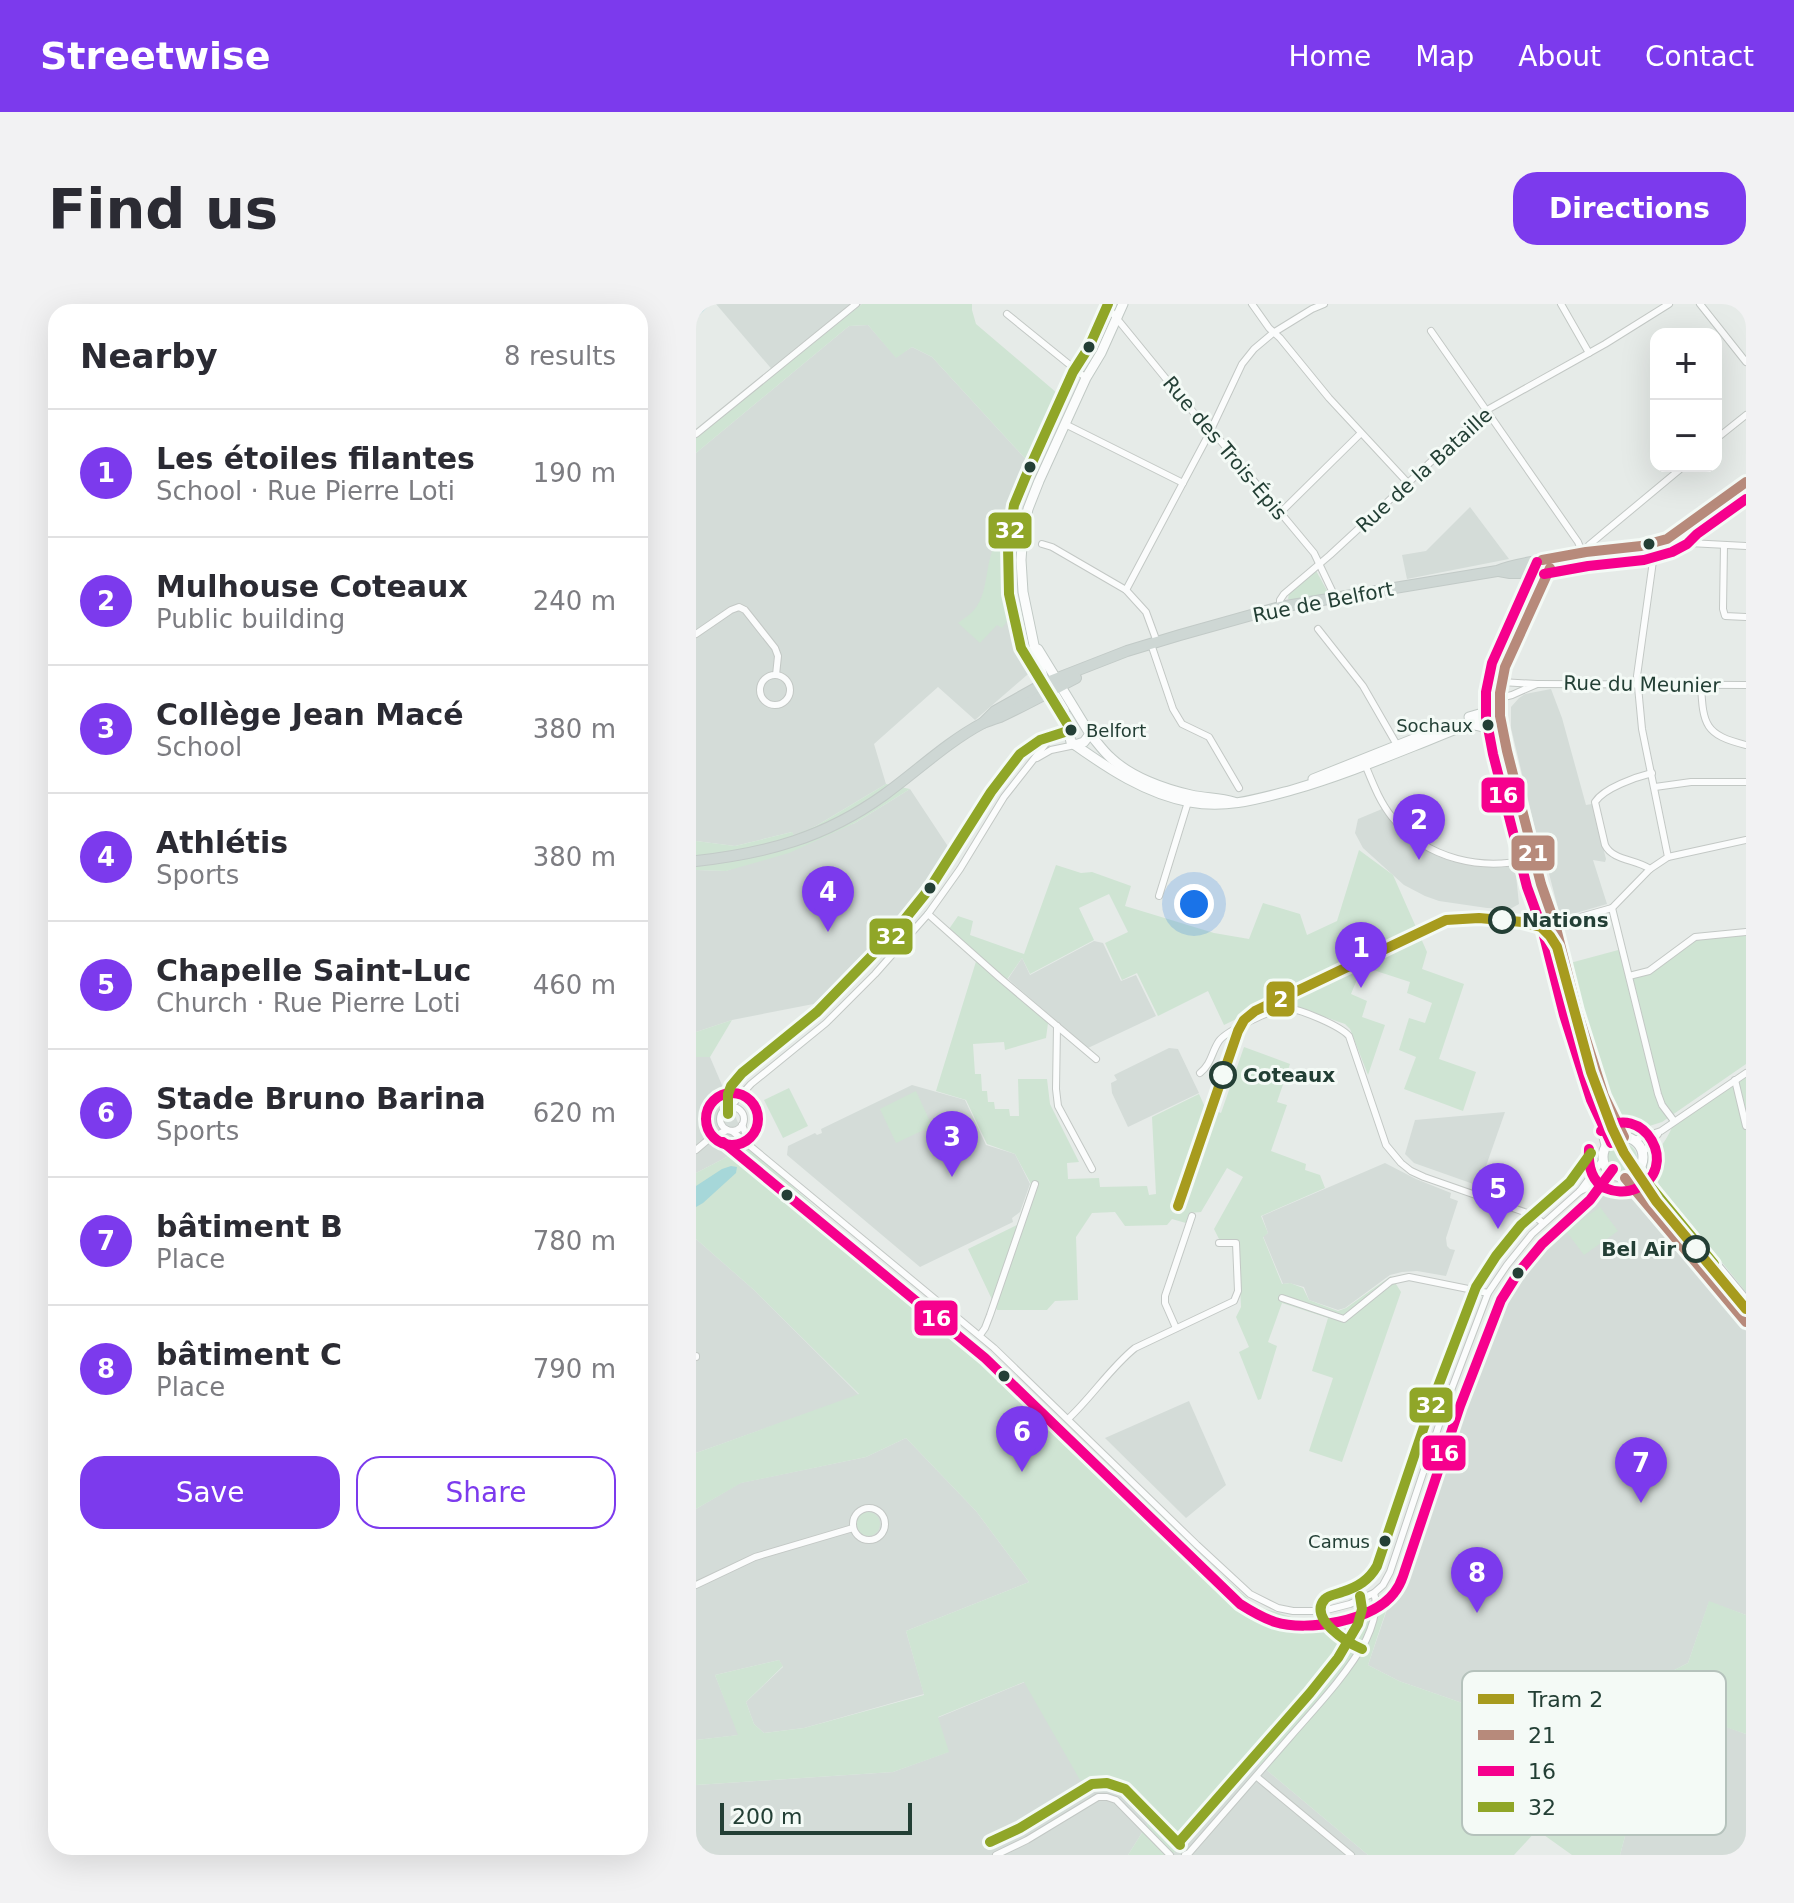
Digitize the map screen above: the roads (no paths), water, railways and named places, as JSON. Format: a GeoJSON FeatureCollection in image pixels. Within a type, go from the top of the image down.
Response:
{"type":"FeatureCollection","features":[{"type":"Feature","properties":{"kind":"main road"},"geometry":{"type":"LineString","coordinates":[[1680,532],[1746,482]]}},
{"type":"Feature","properties":{"kind":"main road"},"geometry":{"type":"LineString","coordinates":[[1649,546],[1691,529],[1746,491]]}},
{"type":"Feature","properties":{"kind":"main road","name":"Rue de Belfort"},"geometry":{"type":"LineString","coordinates":[[1543,566],[1595,561],[1638,552],[1649,546]]}},
{"type":"Feature","properties":{"kind":"main road","name":"Rue de Belfort"},"geometry":{"type":"LineString","coordinates":[[697,860],[731,858],[785,845],[826,829],[867,807],[983,723],[998,718],[1050,685],[1127,651],[1280,607],[1497,571],[1510,573],[1585,552],[1649,546]]}},
{"type":"Feature","properties":{"kind":"main road","name":"Rue de Belfort"},"geometry":{"type":"LineString","coordinates":[[1050,685],[1076,678],[1154,643]]}},
{"type":"Feature","properties":{"kind":"street"},"geometry":{"type":"LineString","coordinates":[[696,434],[856,304]]}},
{"type":"Feature","properties":{"kind":"street"},"geometry":{"type":"LineString","coordinates":[[1123,304],[1113,310],[1101,353],[1086,378],[1039,481],[1023,532],[1021,560],[1026,609],[1034,644],[1050,685],[1064,710],[1071,742],[1130,781],[1189,799],[1235,802],[1261,799],[1292,790],[1321,775],[1471,725],[1486,727],[1507,751]]}},
{"type":"Feature","properties":{"kind":"street"},"geometry":{"type":"LineString","coordinates":[[1252,304],[1360,434],[1407,482]]}},
{"type":"Feature","properties":{"kind":"street"},"geometry":{"type":"LineString","coordinates":[[1126,590],[1242,364],[1273,333],[1324,304]]}},
{"type":"Feature","properties":{"kind":"street"},"geometry":{"type":"LineString","coordinates":[[1561,304],[1589,353]]}},
{"type":"Feature","properties":{"kind":"street","name":"Rue de la Bataille"},"geometry":{"type":"LineString","coordinates":[[1280,607],[1284,594],[1487,410],[1669,304]]}},
{"type":"Feature","properties":{"kind":"street"},"geometry":{"type":"LineString","coordinates":[[1700,304],[1746,362]]}},
{"type":"Feature","properties":{"kind":"street","name":"Rue des Trois-Épis"},"geometry":{"type":"LineString","coordinates":[[1113,310],[1314,553],[1336,599]]}},
{"type":"Feature","properties":{"kind":"street"},"geometry":{"type":"LineString","coordinates":[[1007,314],[1086,378]]}},
{"type":"Feature","properties":{"kind":"street"},"geometry":{"type":"LineString","coordinates":[[1431,331],[1585,552],[1589,545],[1677,472]]}},
{"type":"Feature","properties":{"kind":"street"},"geometry":{"type":"LineString","coordinates":[[1722,434],[1746,415]]}},
{"type":"Feature","properties":{"kind":"street"},"geometry":{"type":"LineString","coordinates":[[1065,424],[1183,483]]}},
{"type":"Feature","properties":{"kind":"street"},"geometry":{"type":"LineString","coordinates":[[1280,513],[1360,434]]}},
{"type":"Feature","properties":{"kind":"street"},"geometry":{"type":"LineString","coordinates":[[1680,532],[1689,543],[1746,546]]}},
{"type":"Feature","properties":{"kind":"street"},"geometry":{"type":"LineString","coordinates":[[1595,561],[1605,550],[1605,533]]}},
{"type":"Feature","properties":{"kind":"street"},"geometry":{"type":"LineString","coordinates":[[1042,544],[1126,590],[1146,612],[1173,709],[1187,728],[1209,737],[1239,788]]}},
{"type":"Feature","properties":{"kind":"street"},"geometry":{"type":"LineString","coordinates":[[1724,545],[1725,616],[1746,617]]}},
{"type":"Feature","properties":{"kind":"street"},"geometry":{"type":"LineString","coordinates":[[1649,546],[1653,561],[1637,684],[1642,729],[1668,857]]}},
{"type":"Feature","properties":{"kind":"street"},"geometry":{"type":"LineString","coordinates":[[1543,566],[1539,590],[1509,656],[1501,682],[1500,707],[1507,751],[1595,1072],[1612,1116],[1643,1153]]}},
{"type":"Feature","properties":{"kind":"street"},"geometry":{"type":"LineString","coordinates":[[696,634],[731,610],[739,607],[745,610],[775,648],[778,656],[776,675]]}},
{"type":"Feature","properties":{"kind":"street"},"geometry":{"type":"LineString","coordinates":[[1026,609],[1022,621],[1039,676],[1077,714],[1087,731],[1113,760],[1132,773],[1189,799]]}},
{"type":"Feature","properties":{"kind":"street"},"geometry":{"type":"LineString","coordinates":[[1318,629],[1363,686],[1397,745]]}},
{"type":"Feature","properties":{"kind":"street"},"geometry":{"type":"LineString","coordinates":[[776,675],[787,681],[790,690],[784,703],[774,705],[765,701],[760,689],[767,678],[776,675]]}},
{"type":"Feature","properties":{"kind":"street"},"geometry":{"type":"LineString","coordinates":[[1076,678],[1072,689],[1077,714]]}},
{"type":"Feature","properties":{"kind":"street","name":"Rue du Meunier"},"geometry":{"type":"LineString","coordinates":[[1501,682],[1746,685]]}},
{"type":"Feature","properties":{"kind":"street","name":"Rue du Meunier"},"geometry":{"type":"LineString","coordinates":[[1500,707],[1512,695],[1537,684]]}},
{"type":"Feature","properties":{"kind":"street"},"geometry":{"type":"LineString","coordinates":[[1701,685],[1705,722],[1715,734],[1746,745]]}},
{"type":"Feature","properties":{"kind":"street"},"geometry":{"type":"LineString","coordinates":[[1364,762],[1397,745],[1500,707]]}},
{"type":"Feature","properties":{"kind":"street"},"geometry":{"type":"LineString","coordinates":[[1462,727],[1500,707]]}},
{"type":"Feature","properties":{"kind":"street"},"geometry":{"type":"LineString","coordinates":[[709,1139],[722,1112],[751,1084],[826,1023],[928,914],[1004,797],[1048,741],[1068,727],[1087,731]]}},
{"type":"Feature","properties":{"kind":"street"},"geometry":{"type":"LineString","coordinates":[[1034,760],[1051,750],[1084,742],[1087,731]]}},
{"type":"Feature","properties":{"kind":"street"},"geometry":{"type":"LineString","coordinates":[[1364,762],[1391,816],[1428,848],[1458,860],[1479,864],[1534,858]]}},
{"type":"Feature","properties":{"kind":"street"},"geometry":{"type":"LineString","coordinates":[[1650,869],[1608,852],[1595,802],[1598,796],[1634,778],[1652,773]]}},
{"type":"Feature","properties":{"kind":"street"},"geometry":{"type":"LineString","coordinates":[[1655,787],[1691,782],[1746,782]]}},
{"type":"Feature","properties":{"kind":"street"},"geometry":{"type":"LineString","coordinates":[[1159,896],[1189,799]]}},
{"type":"Feature","properties":{"kind":"street"},"geometry":{"type":"LineString","coordinates":[[1544,925],[1612,908],[1650,869],[1668,857],[1746,840]]}},
{"type":"Feature","properties":{"kind":"street"},"geometry":{"type":"LineString","coordinates":[[1542,887],[1544,925],[1606,1145]]}},
{"type":"Feature","properties":{"kind":"street"},"geometry":{"type":"LineString","coordinates":[[1612,908],[1658,1094],[1674,1121]]}},
{"type":"Feature","properties":{"kind":"street"},"geometry":{"type":"LineString","coordinates":[[928,914],[1096,1059]]}},
{"type":"Feature","properties":{"kind":"street"},"geometry":{"type":"LineString","coordinates":[[1629,976],[1649,971],[1695,937],[1746,932]]}},
{"type":"Feature","properties":{"kind":"street"},"geometry":{"type":"LineString","coordinates":[[1200,1073],[1208,1066],[1218,1042],[1225,1035],[1270,1012],[1285,1008],[1337,1026],[1349,1036],[1386,1145],[1401,1163],[1424,1177],[1533,1215],[1543,1223]]}},
{"type":"Feature","properties":{"kind":"street"},"geometry":{"type":"LineString","coordinates":[[1057,1026],[1058,1106],[1092,1169]]}},
{"type":"Feature","properties":{"kind":"street"},"geometry":{"type":"LineString","coordinates":[[1580,1191],[1636,1174],[1641,1168],[1643,1153],[1661,1131],[1746,1073]]}},
{"type":"Feature","properties":{"kind":"street"},"geometry":{"type":"LineString","coordinates":[[1735,1080],[1746,1126]]}},
{"type":"Feature","properties":{"kind":"street"},"geometry":{"type":"LineString","coordinates":[[696,1150],[709,1139],[742,1125],[742,1095]]}},
{"type":"Feature","properties":{"kind":"street"},"geometry":{"type":"LineString","coordinates":[[730,1107],[742,1114]]}},
{"type":"Feature","properties":{"kind":"street"},"geometry":{"type":"LineString","coordinates":[[720,1120],[722,1126],[750,1144],[980,1335],[1229,1575],[1258,1599],[1278,1608],[1311,1612],[1335,1609],[1374,1593],[1383,1585],[1488,1293],[1543,1223],[1580,1191],[1602,1161]]}},
{"type":"Feature","properties":{"kind":"street"},"geometry":{"type":"LineString","coordinates":[[742,1125],[750,1144]]}},
{"type":"Feature","properties":{"kind":"street"},"geometry":{"type":"LineString","coordinates":[[1661,1131],[1629,1139],[1613,1139],[1602,1155],[1606,1171],[1620,1177],[1746,1321]]}},
{"type":"Feature","properties":{"kind":"street"},"geometry":{"type":"LineString","coordinates":[[1641,1168],[1650,1185],[1746,1301]]}},
{"type":"Feature","properties":{"kind":"street"},"geometry":{"type":"LineString","coordinates":[[980,1335],[990,1315],[1035,1184]]}},
{"type":"Feature","properties":{"kind":"street"},"geometry":{"type":"LineString","coordinates":[[1176,1328],[1165,1296],[1192,1216]]}},
{"type":"Feature","properties":{"kind":"street"},"geometry":{"type":"LineString","coordinates":[[1068,1419],[1128,1354],[1144,1343],[1234,1301],[1238,1294],[1236,1243],[1219,1243]]}},
{"type":"Feature","properties":{"kind":"street"},"geometry":{"type":"LineString","coordinates":[[1282,1298],[1344,1319],[1391,1281],[1401,1278],[1488,1293]]}},
{"type":"Feature","properties":{"kind":"street"},"geometry":{"type":"LineString","coordinates":[[872,1508],[884,1517],[883,1531],[872,1540],[863,1539],[853,1528],[854,1517],[861,1509],[872,1508]]}},
{"type":"Feature","properties":{"kind":"street"},"geometry":{"type":"LineString","coordinates":[[696,1585],[755,1557],[853,1528]]}},
{"type":"Feature","properties":{"kind":"street"},"geometry":{"type":"LineString","coordinates":[[1185,1855],[1328,1693],[1365,1641],[1377,1608],[1374,1593]]}},
{"type":"Feature","properties":{"kind":"street"},"geometry":{"type":"LineString","coordinates":[[1257,1777],[1351,1855]]}},
{"type":"Feature","properties":{"kind":"street"},"geometry":{"type":"LineString","coordinates":[[996,1855],[1098,1797],[1116,1800],[1170,1855]]}},
{"type":"Feature","properties":{"kind":"water"},"geometry":{"type":"Polygon","coordinates":[[[731,1166],[737,1167],[736,1173],[696,1207],[696,1186],[731,1166]]]}},
{"type":"Feature","properties":{"kind":"waterway"},"geometry":{"type":"LineString","coordinates":[[696,317],[709,304]]}},
{"type":"Feature","properties":{"kind":"tram line","name":"2"},"geometry":{"type":"LineString","coordinates":[[1178,1206],[1244,1020],[1255,1011],[1446,920],[1479,918],[1522,922],[1541,927],[1557,947],[1591,1072],[1624,1153],[1656,1201],[1746,1309]]}},
{"type":"Feature","properties":{"kind":"place","name":"Sochaux"},"geometry":{"type":"Point","coordinates":[1488,725]}},
{"type":"Feature","properties":{"kind":"place","name":"Belfort"},"geometry":{"type":"Point","coordinates":[1071,730]}},
{"type":"Feature","properties":{"kind":"place","name":"Mulhouse Coteaux"},"geometry":{"type":"Point","coordinates":[1419,860]}},
{"type":"Feature","properties":{"kind":"place","name":"Nations"},"geometry":{"type":"Point","coordinates":[1502,920]}},
{"type":"Feature","properties":{"kind":"place","name":"Athlétis"},"geometry":{"type":"Point","coordinates":[828,932]}},
{"type":"Feature","properties":{"kind":"place","name":"Les étoiles filantes"},"geometry":{"type":"Point","coordinates":[1361,988]}},
{"type":"Feature","properties":{"kind":"place","name":"Coteaux"},"geometry":{"type":"Point","coordinates":[1223,1075]}},
{"type":"Feature","properties":{"kind":"place","name":"Collège Jean Macé"},"geometry":{"type":"Point","coordinates":[952,1177]}},
{"type":"Feature","properties":{"kind":"place","name":"Chapelle Saint-Luc"},"geometry":{"type":"Point","coordinates":[1498,1229]}},
{"type":"Feature","properties":{"kind":"place","name":"Bel Air"},"geometry":{"type":"Point","coordinates":[1696,1249]}},
{"type":"Feature","properties":{"kind":"place","name":"Stade Bruno Barina"},"geometry":{"type":"Point","coordinates":[1022,1472]}},
{"type":"Feature","properties":{"kind":"place","name":"bâtiment B"},"geometry":{"type":"Point","coordinates":[1641,1503]}},
{"type":"Feature","properties":{"kind":"place","name":"Camus"},"geometry":{"type":"Point","coordinates":[1385,1541]}},
{"type":"Feature","properties":{"kind":"place","name":"bâtiment C"},"geometry":{"type":"Point","coordinates":[1477,1613]}}]}
